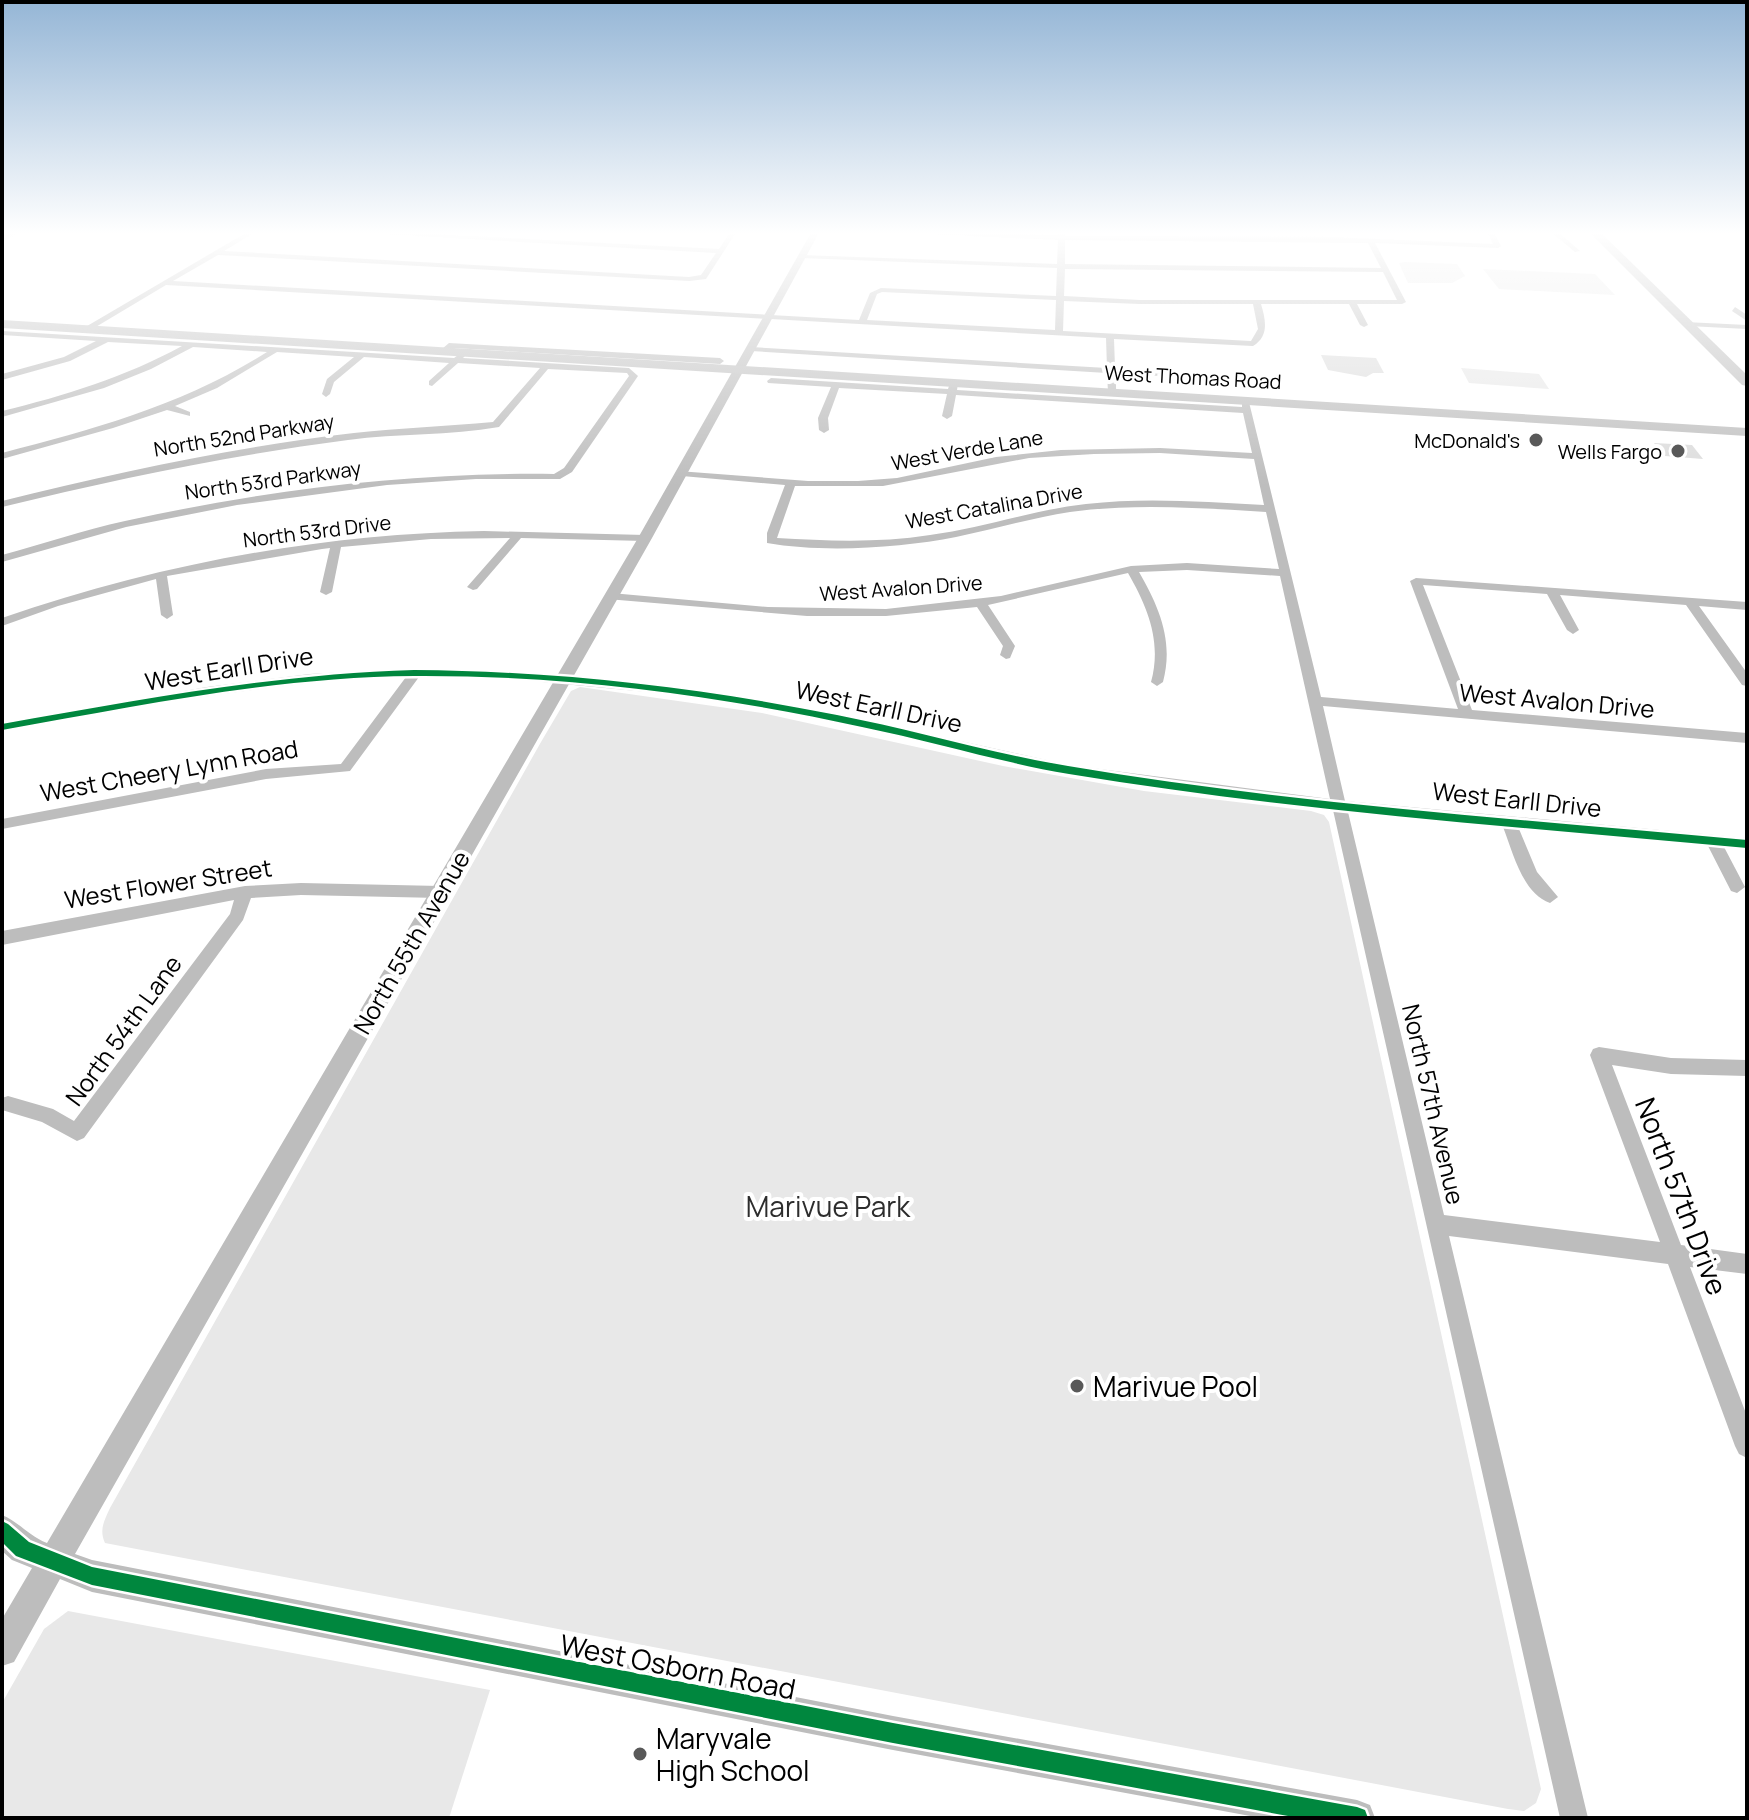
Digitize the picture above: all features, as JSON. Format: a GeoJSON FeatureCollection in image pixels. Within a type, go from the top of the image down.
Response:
{"type":"FeatureCollection","features":[{"type":"Feature","properties":{"kind":"main road"},"geometry":{"type":"LineString","coordinates":[[1680,316],[1747,382]]}},
{"type":"Feature","properties":{"kind":"main road","name":"West Thomas Road"},"geometry":{"type":"LineString","coordinates":[[2,324],[281,345],[445,351],[460,356],[673,362],[953,387],[1112,392],[1246,405],[1747,432]]}},
{"type":"Feature","properties":{"kind":"street"},"geometry":{"type":"LineString","coordinates":[[86,329],[109,316]]}},
{"type":"Feature","properties":{"kind":"street"},"geometry":{"type":"LineString","coordinates":[[733,316],[1253,344],[1259,339],[1263,326],[1260,316]]}},
{"type":"Feature","properties":{"kind":"street"},"geometry":{"type":"LineString","coordinates":[[862,323],[865,316]]}},
{"type":"Feature","properties":{"kind":"street"},"geometry":{"type":"LineString","coordinates":[[1059,316],[1059,334]]}},
{"type":"Feature","properties":{"kind":"street"},"geometry":{"type":"LineString","coordinates":[[1359,316],[1364,325]]}},
{"type":"Feature","properties":{"kind":"street","name":"North 55th Avenue"},"geometry":{"type":"LineString","coordinates":[[2,1650],[769,318]]}},
{"type":"Feature","properties":{"kind":"street"},"geometry":{"type":"LineString","coordinates":[[1688,324],[1747,327]]}},
{"type":"Feature","properties":{"kind":"street","name":"West Thomas Road"},"geometry":{"type":"LineString","coordinates":[[2,333],[114,334],[194,343],[281,345],[363,354],[460,356],[633,373],[568,470],[556,477]]}},
{"type":"Feature","properties":{"kind":"street"},"geometry":{"type":"LineString","coordinates":[[2,377],[67,359],[114,334]]}},
{"type":"Feature","properties":{"kind":"street"},"geometry":{"type":"LineString","coordinates":[[1110,336],[1112,392]]}},
{"type":"Feature","properties":{"kind":"street"},"geometry":{"type":"LineString","coordinates":[[2,414],[54,402],[127,378],[194,343]]}},
{"type":"Feature","properties":{"kind":"street"},"geometry":{"type":"LineString","coordinates":[[2,456],[90,433],[168,407],[221,383],[281,345]]}},
{"type":"Feature","properties":{"kind":"street","name":"West Thomas Road"},"geometry":{"type":"LineString","coordinates":[[445,351],[452,345],[673,362],[720,361]]}},
{"type":"Feature","properties":{"kind":"street"},"geometry":{"type":"LineString","coordinates":[[751,349],[1220,377],[1234,381]]}},
{"type":"Feature","properties":{"kind":"street"},"geometry":{"type":"LineString","coordinates":[[326,394],[330,381],[363,354]]}},
{"type":"Feature","properties":{"kind":"street"},"geometry":{"type":"LineString","coordinates":[[432,383],[460,356]]}},
{"type":"Feature","properties":{"kind":"street","name":"North 52nd Parkway"},"geometry":{"type":"LineString","coordinates":[[2,504],[113,476],[255,449],[334,438],[496,425],[546,366]]}},
{"type":"Feature","properties":{"kind":"street","name":"West Thomas Road"},"geometry":{"type":"LineString","coordinates":[[771,381],[953,387],[1246,405]]}},
{"type":"Feature","properties":{"kind":"street"},"geometry":{"type":"LineString","coordinates":[[824,430],[823,418],[836,385]]}},
{"type":"Feature","properties":{"kind":"street"},"geometry":{"type":"LineString","coordinates":[[947,416],[953,387]]}},
{"type":"Feature","properties":{"kind":"street","name":"North 57th Avenue"},"geometry":{"type":"LineString","coordinates":[[1246,405],[1574,1818]]}},
{"type":"Feature","properties":{"kind":"street"},"geometry":{"type":"LineString","coordinates":[[168,407],[187,414]]}},
{"type":"Feature","properties":{"kind":"street","name":"West Verde Lane"},"geometry":{"type":"LineString","coordinates":[[682,473],[845,485],[884,483],[997,460],[1074,452],[1142,450],[1258,456]]}},
{"type":"Feature","properties":{"kind":"street","name":"North 53rd Parkway"},"geometry":{"type":"LineString","coordinates":[[2,559],[124,524],[313,490],[476,476],[556,477]]}},
{"type":"Feature","properties":{"kind":"street","name":"West Catalina Drive"},"geometry":{"type":"LineString","coordinates":[[792,481],[771,541],[838,545],[916,540],[1036,514],[1135,503],[1270,509]]}},
{"type":"Feature","properties":{"kind":"street","name":"North 53rd Drive"},"geometry":{"type":"LineString","coordinates":[[2,622],[70,599],[223,561],[336,544],[436,536],[645,538]]}},
{"type":"Feature","properties":{"kind":"street"},"geometry":{"type":"LineString","coordinates":[[473,587],[517,536]]}},
{"type":"Feature","properties":{"kind":"street"},"geometry":{"type":"LineString","coordinates":[[326,592],[336,544]]}},
{"type":"Feature","properties":{"kind":"street","name":"West Avalon Drive"},"geometry":{"type":"LineString","coordinates":[[611,597],[776,613],[871,614],[981,604],[1087,576],[1131,569],[1169,566],[1285,573]]}},
{"type":"Feature","properties":{"kind":"street"},"geometry":{"type":"LineString","coordinates":[[1131,569],[1157,614],[1161,672],[1157,682]]}},
{"type":"Feature","properties":{"kind":"street"},"geometry":{"type":"LineString","coordinates":[[161,576],[167,615]]}},
{"type":"Feature","properties":{"kind":"street"},"geometry":{"type":"LineString","coordinates":[[1467,714],[1416,581],[1747,606]]}},
{"type":"Feature","properties":{"kind":"street"},"geometry":{"type":"LineString","coordinates":[[1552,592],[1573,630]]}},
{"type":"Feature","properties":{"kind":"street"},"geometry":{"type":"LineString","coordinates":[[1690,602],[1747,682]]}},
{"type":"Feature","properties":{"kind":"street"},"geometry":{"type":"LineString","coordinates":[[981,604],[1009,646],[1006,655]]}},
{"type":"Feature","properties":{"kind":"street","name":"West Earll Drive"},"geometry":{"type":"LineString","coordinates":[[2,727],[254,684],[327,675],[416,672],[563,677],[628,683],[755,702],[1065,769],[1199,789],[1747,844]]}},
{"type":"Feature","properties":{"kind":"street","name":"West Cheery Lynn Road"},"geometry":{"type":"LineString","coordinates":[[2,824],[266,774],[345,768],[416,672]]}},
{"type":"Feature","properties":{"kind":"street","name":"West Avalon Drive"},"geometry":{"type":"LineString","coordinates":[[1315,701],[1747,738]]}},
{"type":"Feature","properties":{"kind":"street"},"geometry":{"type":"LineString","coordinates":[[1508,820],[1530,875],[1550,897]]}},
{"type":"Feature","properties":{"kind":"street"},"geometry":{"type":"LineString","coordinates":[[1713,841],[1737,887]]}},
{"type":"Feature","properties":{"kind":"street","name":"West Flower Street"},"geometry":{"type":"LineString","coordinates":[[2,938],[245,892],[301,889],[440,892]]}},
{"type":"Feature","properties":{"kind":"street","name":"North 54th Lane"},"geometry":{"type":"LineString","coordinates":[[8,1104],[46,1115],[77,1132],[237,916],[245,892]]}},
{"type":"Feature","properties":{"kind":"street","name":"North 57th Drive"},"geometry":{"type":"LineString","coordinates":[[1747,1068],[1671,1066],[1599,1055],[1747,1446]]}},
{"type":"Feature","properties":{"kind":"street"},"geometry":{"type":"LineString","coordinates":[[1437,1224],[1747,1264]]}},
{"type":"Feature","properties":{"kind":"street","name":"West Osborn Road"},"geometry":{"type":"LineString","coordinates":[[2,1530],[23,1549],[92,1576],[908,1736],[1357,1818]]}},
{"type":"Feature","properties":{"kind":"green space"},"geometry":{"type":"Polygon","coordinates":[[[1461,368],[1539,374],[1549,389],[1469,383],[1461,368]]]}},
{"type":"Feature","properties":{"kind":"green space","name":"Marivue Park"},"geometry":{"type":"Polygon","coordinates":[[[580,687],[762,713],[1003,766],[1144,791],[1324,815],[1329,822],[1541,1789],[1536,1803],[1524,1811],[1508,1809],[105,1543],[102,1530],[110,1508],[541,742],[571,691],[580,687]]]}},
{"type":"Feature","properties":{"kind":"green space"},"geometry":{"type":"Polygon","coordinates":[[[68,1611],[490,1690],[449,1818],[2,1818],[2,1703],[44,1629],[68,1611]]]}},
{"type":"Feature","properties":{"kind":"building"},"geometry":{"type":"Polygon","coordinates":[[[1321,355],[1376,358],[1384,373],[1366,377],[1328,370],[1321,355]]]}},
{"type":"Feature","properties":{"kind":"building","name":"Wells Fargo"},"geometry":{"type":"Polygon","coordinates":[[[1654,443],[1692,445],[1703,459],[1665,456],[1654,443]]]}},
{"type":"Feature","properties":{"kind":"cycle path"},"geometry":{"type":"LineString","coordinates":[[2,727],[207,691],[310,678],[467,673],[573,679],[679,691],[784,708],[1040,765],[1153,783],[1407,813],[1747,844]]}},
{"type":"Feature","properties":{"kind":"cycle path"},"geometry":{"type":"LineString","coordinates":[[2,1530],[23,1549],[92,1576],[893,1733],[1357,1818]]}},
{"type":"Feature","properties":{"kind":"place","name":"McDonald's"},"geometry":{"type":"Point","coordinates":[1536,440]}},
{"type":"Feature","properties":{"kind":"place","name":"Wells Fargo"},"geometry":{"type":"Point","coordinates":[1678,451]}},
{"type":"Feature","properties":{"kind":"place","name":"Marivue Pool"},"geometry":{"type":"Point","coordinates":[1077,1386]}},
{"type":"Feature","properties":{"kind":"place","name":"Maryvale High School"},"geometry":{"type":"Point","coordinates":[640,1754]}}]}
